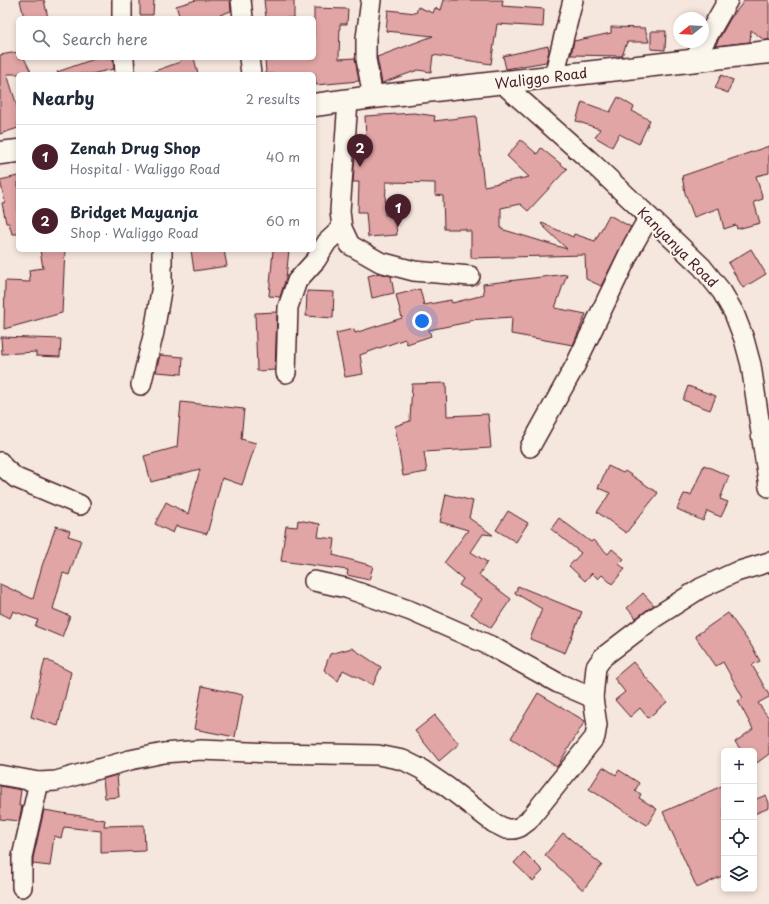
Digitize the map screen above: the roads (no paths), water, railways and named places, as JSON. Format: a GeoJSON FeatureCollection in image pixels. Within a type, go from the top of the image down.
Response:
{"type":"FeatureCollection","features":[{"type":"Feature","properties":{"kind":"street"},"geometry":{"type":"LineString","coordinates":[[122,0],[122,16]]}},
{"type":"Feature","properties":{"kind":"street"},"geometry":{"type":"LineString","coordinates":[[241,0],[244,16]]}},
{"type":"Feature","properties":{"kind":"street"},"geometry":{"type":"LineString","coordinates":[[371,0],[366,38],[366,52],[374,97]]}},
{"type":"Feature","properties":{"kind":"street"},"geometry":{"type":"LineString","coordinates":[[554,76],[573,0]]}},
{"type":"Feature","properties":{"kind":"street"},"geometry":{"type":"LineString","coordinates":[[694,60],[728,0]]}},
{"type":"Feature","properties":{"kind":"street","name":"Waliggo Road"},"geometry":{"type":"LineString","coordinates":[[316,105],[769,52]]}},
{"type":"Feature","properties":{"kind":"street"},"geometry":{"type":"LineString","coordinates":[[124,60],[125,72]]}},
{"type":"Feature","properties":{"kind":"street"},"geometry":{"type":"LineString","coordinates":[[249,60],[252,72]]}},
{"type":"Feature","properties":{"kind":"street","name":"Kanyanya Road"},"geometry":{"type":"LineString","coordinates":[[502,83],[589,160],[702,267],[722,292],[734,313],[744,338],[751,365],[769,487]]}},
{"type":"Feature","properties":{"kind":"street"},"geometry":{"type":"LineString","coordinates":[[348,101],[340,211],[342,228],[350,245],[380,262],[414,271],[470,276]]}},
{"type":"Feature","properties":{"kind":"street"},"geometry":{"type":"LineString","coordinates":[[0,153],[16,151]]}},
{"type":"Feature","properties":{"kind":"street"},"geometry":{"type":"LineString","coordinates":[[530,447],[575,366],[633,245],[649,217]]}},
{"type":"Feature","properties":{"kind":"street"},"geometry":{"type":"LineString","coordinates":[[286,373],[288,306],[297,281],[316,260],[327,242],[342,228]]}},
{"type":"Feature","properties":{"kind":"street"},"geometry":{"type":"LineString","coordinates":[[141,385],[154,332],[162,285],[162,252]]}},
{"type":"Feature","properties":{"kind":"street"},"geometry":{"type":"LineString","coordinates":[[0,462],[3,467],[16,478],[80,505]]}},
{"type":"Feature","properties":{"kind":"street"},"geometry":{"type":"LineString","coordinates":[[0,775],[39,782],[56,781],[130,760],[164,753],[201,750],[378,755],[403,760],[421,769],[446,786],[494,823],[506,829],[514,829],[520,827],[528,821],[595,737],[597,725],[593,698],[596,667],[603,657],[618,644],[654,618],[701,588],[736,572],[769,562]]}},
{"type":"Feature","properties":{"kind":"street"},"geometry":{"type":"LineString","coordinates":[[314,581],[346,588],[411,611],[491,646],[558,683],[593,698]]}},
{"type":"Feature","properties":{"kind":"street"},"geometry":{"type":"LineString","coordinates":[[22,887],[22,857],[39,782]]}},
{"type":"Feature","properties":{"kind":"place","name":"Bridget Mayanja"},"geometry":{"type":"Point","coordinates":[360,167]}},
{"type":"Feature","properties":{"kind":"place","name":"Zenah Drug Shop"},"geometry":{"type":"Point","coordinates":[398,227]}}]}
